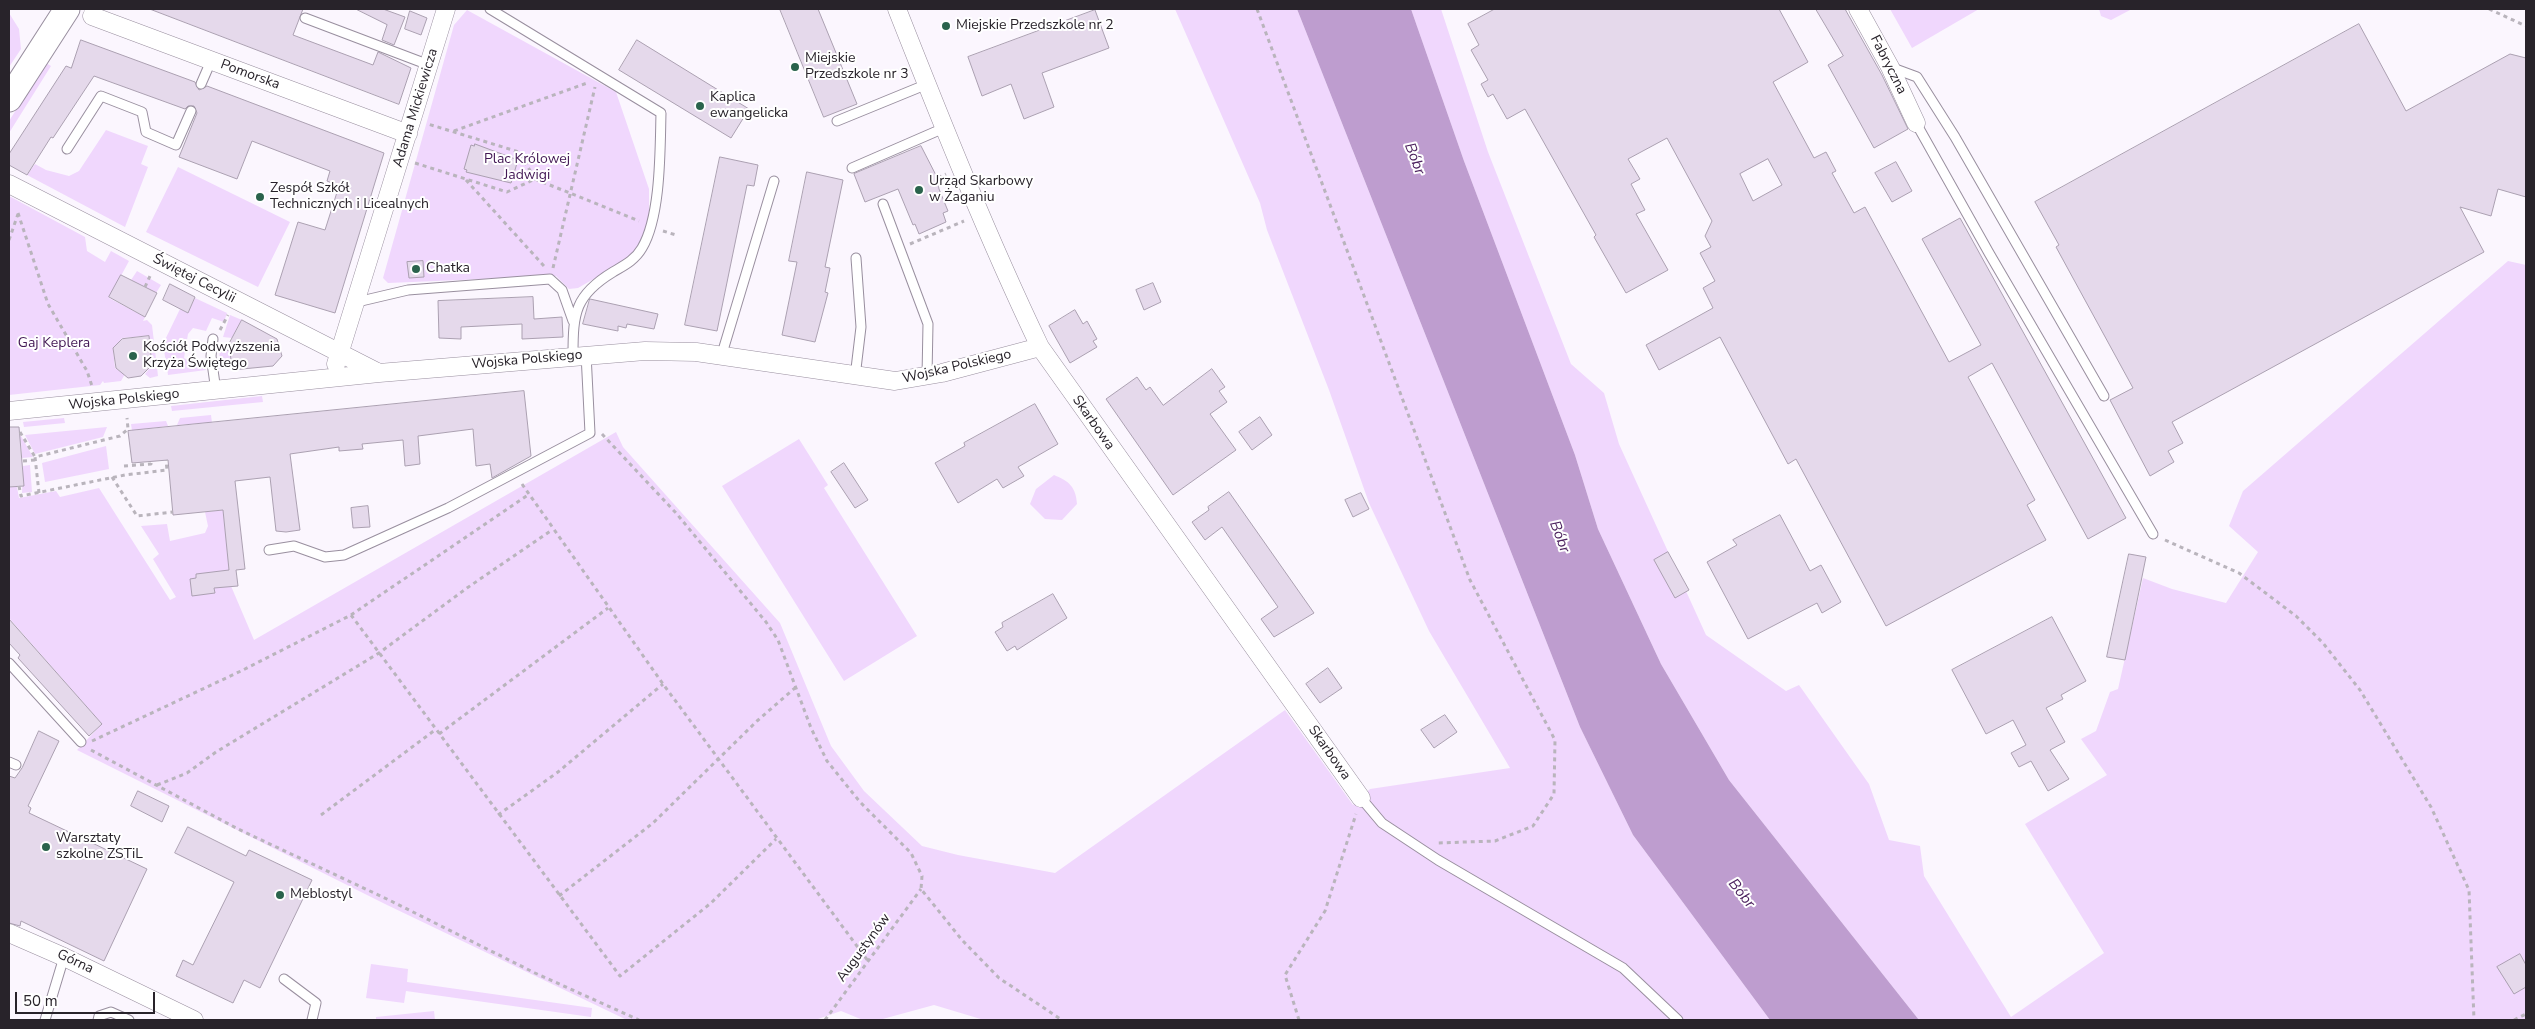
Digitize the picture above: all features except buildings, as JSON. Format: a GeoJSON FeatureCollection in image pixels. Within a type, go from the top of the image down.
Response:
{"type":"FeatureCollection","features":[{"type":"Feature","properties":{"kind":"main road"},"geometry":{"type":"LineString","coordinates":[[9,99],[67,9]]}},
{"type":"Feature","properties":{"kind":"street","name":"Adama Mickiewicza"},"geometry":{"type":"LineString","coordinates":[[332,378],[446,9]]}},
{"type":"Feature","properties":{"kind":"street","name":"Skarbowa"},"geometry":{"type":"LineString","coordinates":[[897,9],[926,85],[1001,266],[1040,347],[1361,798]]}},
{"type":"Feature","properties":{"kind":"street","name":"Fabryczna"},"geometry":{"type":"LineString","coordinates":[[1858,9],[1890,67],[1916,123]]}},
{"type":"Feature","properties":{"kind":"street","name":"Pomorska"},"geometry":{"type":"LineString","coordinates":[[92,16],[408,134]]}},
{"type":"Feature","properties":{"kind":"street","name":"Świętej Cecylii"},"geometry":{"type":"LineString","coordinates":[[9,184],[380,373]]}},
{"type":"Feature","properties":{"kind":"street","name":"Wojska Polskiego"},"geometry":{"type":"LineString","coordinates":[[9,411],[380,373],[579,355],[679,350],[855,377],[894,381],[927,376],[1040,347]]}},
{"type":"Feature","properties":{"kind":"street","name":"Górna"},"geometry":{"type":"LineString","coordinates":[[9,932],[194,1020]]}},
{"type":"Feature","properties":{"kind":"lane"},"geometry":{"type":"LineString","coordinates":[[490,9],[597,77],[661,113],[659,175],[651,225],[641,250],[627,264],[600,280],[588,290],[580,302],[574,321]]}},
{"type":"Feature","properties":{"kind":"lane"},"geometry":{"type":"LineString","coordinates":[[305,18],[429,65]]}},
{"type":"Feature","properties":{"kind":"lane"},"geometry":{"type":"LineString","coordinates":[[201,84],[211,61]]}},
{"type":"Feature","properties":{"kind":"lane"},"geometry":{"type":"LineString","coordinates":[[1890,67],[1917,77],[1955,136],[2104,396]]}},
{"type":"Feature","properties":{"kind":"lane"},"geometry":{"type":"LineString","coordinates":[[838,121],[926,85]]}},
{"type":"Feature","properties":{"kind":"lane"},"geometry":{"type":"LineString","coordinates":[[67,150],[101,96],[142,112],[146,132],[176,145],[191,111]]}},
{"type":"Feature","properties":{"kind":"lane"},"geometry":{"type":"LineString","coordinates":[[1916,123],[1989,253],[2153,534]]}},
{"type":"Feature","properties":{"kind":"lane"},"geometry":{"type":"LineString","coordinates":[[852,168],[944,128]]}},
{"type":"Feature","properties":{"kind":"lane"},"geometry":{"type":"LineString","coordinates":[[721,357],[774,181]]}},
{"type":"Feature","properties":{"kind":"lane"},"geometry":{"type":"LineString","coordinates":[[883,204],[928,324],[927,376]]}},
{"type":"Feature","properties":{"kind":"lane"},"geometry":{"type":"LineString","coordinates":[[855,377],[861,327],[856,258]]}},
{"type":"Feature","properties":{"kind":"lane"},"geometry":{"type":"LineString","coordinates":[[269,550],[294,546],[326,557],[344,555],[448,508],[590,433],[574,321],[562,290],[550,280],[408,290],[357,302]]}},
{"type":"Feature","properties":{"kind":"lane"},"geometry":{"type":"LineString","coordinates":[[213,339],[211,356],[216,391]]}},
{"type":"Feature","properties":{"kind":"lane"},"geometry":{"type":"LineString","coordinates":[[9,663],[82,742]]}},
{"type":"Feature","properties":{"kind":"lane"},"geometry":{"type":"LineString","coordinates":[[1361,798],[1382,823],[1414,844],[1622,968],[1678,1020]]}},
{"type":"Feature","properties":{"kind":"lane"},"geometry":{"type":"LineString","coordinates":[[44,1020],[64,957]]}},
{"type":"Feature","properties":{"kind":"lane"},"geometry":{"type":"LineString","coordinates":[[284,979],[316,1003],[312,1020]]}},
{"type":"Feature","properties":{"kind":"lane"},"geometry":{"type":"LineString","coordinates":[[98,1020],[99,1016],[111,1012],[129,1020]]}},
{"type":"Feature","properties":{"kind":"path"},"geometry":{"type":"LineString","coordinates":[[1257,9],[1470,580],[1554,740],[1554,794],[1533,826],[1495,841],[1414,844]]}},
{"type":"Feature","properties":{"kind":"path"},"geometry":{"type":"LineString","coordinates":[[2489,9],[2526,26]]}},
{"type":"Feature","properties":{"kind":"path"},"geometry":{"type":"LineString","coordinates":[[454,131],[597,77]]}},
{"type":"Feature","properties":{"kind":"path"},"geometry":{"type":"LineString","coordinates":[[466,179],[552,274],[597,77]]}},
{"type":"Feature","properties":{"kind":"path"},"geometry":{"type":"LineString","coordinates":[[427,123],[519,152],[535,179],[651,225]]}},
{"type":"Feature","properties":{"kind":"path"},"geometry":{"type":"LineString","coordinates":[[415,163],[507,192],[535,179]]}},
{"type":"Feature","properties":{"kind":"path"},"geometry":{"type":"LineString","coordinates":[[9,240],[20,205]]}},
{"type":"Feature","properties":{"kind":"path"},"geometry":{"type":"LineString","coordinates":[[18,213],[48,304],[87,371],[92,389]]}},
{"type":"Feature","properties":{"kind":"path"},"geometry":{"type":"LineString","coordinates":[[900,248],[967,220]]}},
{"type":"Feature","properties":{"kind":"path"},"geometry":{"type":"LineString","coordinates":[[145,287],[150,276]]}},
{"type":"Feature","properties":{"kind":"path"},"geometry":{"type":"LineString","coordinates":[[213,339],[231,310]]}},
{"type":"Feature","properties":{"kind":"path"},"geometry":{"type":"LineString","coordinates":[[23,461],[120,436],[128,429],[127,418]]}},
{"type":"Feature","properties":{"kind":"path"},"geometry":{"type":"LineString","coordinates":[[20,432],[35,459],[39,493]]}},
{"type":"Feature","properties":{"kind":"path"},"geometry":{"type":"LineString","coordinates":[[590,433],[601,433],[613,445],[738,585],[778,640],[811,728],[827,761],[860,802],[911,853],[922,876],[921,889],[962,940],[999,978],[1062,1020]]}},
{"type":"Feature","properties":{"kind":"path"},"geometry":{"type":"LineString","coordinates":[[19,486],[20,496],[39,493],[112,477],[167,470],[166,460]]}},
{"type":"Feature","properties":{"kind":"path"},"geometry":{"type":"LineString","coordinates":[[124,466],[152,464],[151,461]]}},
{"type":"Feature","properties":{"kind":"path"},"geometry":{"type":"LineString","coordinates":[[516,472],[528,495],[552,530],[662,684],[868,961]]}},
{"type":"Feature","properties":{"kind":"path"},"geometry":{"type":"LineString","coordinates":[[112,477],[137,516],[173,512]]}},
{"type":"Feature","properties":{"kind":"path"},"geometry":{"type":"LineString","coordinates":[[82,742],[92,740],[241,671],[351,615],[528,495]]}},
{"type":"Feature","properties":{"kind":"path"},"geometry":{"type":"LineString","coordinates":[[157,785],[186,772],[379,653],[467,588],[552,530]]}},
{"type":"Feature","properties":{"kind":"path"},"geometry":{"type":"LineString","coordinates":[[2153,534],[2239,573],[2296,616],[2323,643],[2360,690],[2431,807],[2469,890],[2474,956],[2474,1020]]}},
{"type":"Feature","properties":{"kind":"path"},"geometry":{"type":"LineString","coordinates":[[439,734],[608,608]]}},
{"type":"Feature","properties":{"kind":"path"},"geometry":{"type":"LineString","coordinates":[[351,615],[498,815],[620,976],[712,903],[776,839]]}},
{"type":"Feature","properties":{"kind":"path"},"geometry":{"type":"LineString","coordinates":[[498,815],[558,772],[662,684]]}},
{"type":"Feature","properties":{"kind":"path"},"geometry":{"type":"LineString","coordinates":[[559,896],[653,823],[757,721],[796,687]]}},
{"type":"Feature","properties":{"kind":"path"},"geometry":{"type":"LineString","coordinates":[[321,815],[435,730]]}},
{"type":"Feature","properties":{"kind":"path"},"geometry":{"type":"LineString","coordinates":[[82,742],[90,749],[238,829],[382,896],[535,973],[639,1020]]}},
{"type":"Feature","properties":{"kind":"path"},"geometry":{"type":"LineString","coordinates":[[1299,1020],[1285,974],[1325,911],[1361,798]]}},
{"type":"Feature","properties":{"kind":"path","name":"Augustynów"},"geometry":{"type":"LineString","coordinates":[[825,1020],[921,889]]}},
{"type":"Feature","properties":{"kind":"path"},"geometry":{"type":"LineString","coordinates":[[2514,1020],[2526,1014]]}},
{"type":"Feature","properties":{"kind":"green space"},"geometry":{"type":"Polygon","coordinates":[[[1175,9],[1297,9],[1580,727],[1633,835],[1770,1020],[984,1020],[934,1005],[879,1020],[863,1020],[841,1011],[815,1020],[627,1020],[385,904],[77,750],[102,724],[9,618],[9,487],[17,487],[19,498],[56,491],[60,497],[99,488],[170,600],[176,597],[153,559],[159,554],[141,526],[167,524],[170,541],[205,533],[208,526],[205,512],[223,510],[231,586],[254,640],[616,432],[623,447],[780,623],[831,746],[864,791],[922,846],[958,855],[1055,873],[1285,710],[1353,805],[1370,789],[1510,768],[1429,631],[1369,503],[1329,390],[1267,230],[1260,203],[1175,9]]]}},
{"type":"Feature","properties":{"kind":"green space"},"geometry":{"type":"Polygon","coordinates":[[[1411,9],[1441,9],[1488,152],[1571,364],[1604,393],[1619,444],[1706,635],[1786,691],[1799,685],[1869,784],[1889,840],[1920,846],[1924,876],[2011,1017],[2104,953],[2025,824],[2107,775],[2081,739],[2096,731],[2110,692],[2118,689],[2143,578],[2172,589],[2226,603],[2258,552],[2229,526],[2243,491],[2508,261],[2526,265],[2526,1020],[1919,1020],[1729,780],[1661,664],[1598,529],[1575,455],[1464,161],[1411,9]]]}},
{"type":"Feature","properties":{"kind":"green space"},"geometry":{"type":"Polygon","coordinates":[[[1890,9],[1979,9],[1912,48],[1890,9]]]}},
{"type":"Feature","properties":{"kind":"green space"},"geometry":{"type":"Polygon","coordinates":[[[2099,9],[2132,9],[2111,20],[2101,16],[2099,9]]]}},
{"type":"Feature","properties":{"kind":"green space","name":"Plac Królowej Jadwigi"},"geometry":{"type":"Polygon","coordinates":[[[467,10],[616,92],[649,189],[649,214],[644,236],[634,252],[625,261],[578,288],[569,289],[556,276],[388,283],[383,278],[454,25],[467,10]]]}},
{"type":"Feature","properties":{"kind":"green space"},"geometry":{"type":"Polygon","coordinates":[[[9,13],[19,29],[21,49],[9,67],[9,13]]]}},
{"type":"Feature","properties":{"kind":"green space"},"geometry":{"type":"Polygon","coordinates":[[[46,63],[51,66],[9,133],[9,121],[46,63]]]}},
{"type":"Feature","properties":{"kind":"green space"},"geometry":{"type":"Polygon","coordinates":[[[106,130],[148,146],[141,164],[148,167],[125,227],[27,175],[35,164],[46,170],[69,176],[79,171],[106,130]]]}},
{"type":"Feature","properties":{"kind":"green space"},"geometry":{"type":"Polygon","coordinates":[[[178,167],[290,222],[258,287],[146,232],[178,167]]]}},
{"type":"Feature","properties":{"kind":"green space","name":"Gaj Keplera"},"geometry":{"type":"Polygon","coordinates":[[[9,196],[85,237],[87,251],[105,262],[111,251],[129,261],[109,298],[145,317],[143,321],[147,320],[152,325],[158,376],[150,378],[145,374],[153,364],[149,336],[122,338],[113,349],[115,368],[125,374],[121,381],[104,383],[103,381],[100,385],[9,395],[9,196]]]}},
{"type":"Feature","properties":{"kind":"green space"},"geometry":{"type":"Polygon","coordinates":[[[137,271],[161,285],[156,293],[131,280],[137,271]]]}},
{"type":"Feature","properties":{"kind":"green space"},"geometry":{"type":"Polygon","coordinates":[[[195,298],[227,313],[224,322],[212,318],[206,331],[193,328],[188,334],[184,358],[191,362],[203,362],[206,370],[168,375],[163,344],[180,309],[188,312],[195,298]]]}},
{"type":"Feature","properties":{"kind":"green space"},"geometry":{"type":"Polygon","coordinates":[[[230,315],[242,320],[232,338],[223,337],[230,315]]]}},
{"type":"Feature","properties":{"kind":"green space"},"geometry":{"type":"Polygon","coordinates":[[[223,348],[230,351],[232,367],[218,369],[220,349],[223,348]]]}},
{"type":"Feature","properties":{"kind":"green space"},"geometry":{"type":"Polygon","coordinates":[[[262,396],[263,402],[172,411],[171,406],[262,396]]]}},
{"type":"Feature","properties":{"kind":"green space"},"geometry":{"type":"Polygon","coordinates":[[[211,415],[212,423],[177,425],[180,418],[211,415]]]}},
{"type":"Feature","properties":{"kind":"green space"},"geometry":{"type":"Polygon","coordinates":[[[64,418],[65,423],[24,427],[23,422],[64,418]]]}},
{"type":"Feature","properties":{"kind":"green space"},"geometry":{"type":"Polygon","coordinates":[[[166,421],[168,426],[132,431],[131,424],[166,421]]]}},
{"type":"Feature","properties":{"kind":"green space"},"geometry":{"type":"Polygon","coordinates":[[[107,427],[103,437],[35,454],[25,435],[107,427]]]}},
{"type":"Feature","properties":{"kind":"green space"},"geometry":{"type":"Polygon","coordinates":[[[21,436],[33,457],[22,458],[21,442],[9,444],[9,437],[21,436]]]}},
{"type":"Feature","properties":{"kind":"green space"},"geometry":{"type":"Polygon","coordinates":[[[799,439],[828,485],[824,488],[917,636],[844,681],[722,486],[799,439]]]}},
{"type":"Feature","properties":{"kind":"green space"},"geometry":{"type":"Polygon","coordinates":[[[106,446],[109,469],[45,482],[42,463],[106,446]]]}},
{"type":"Feature","properties":{"kind":"green space"},"geometry":{"type":"Polygon","coordinates":[[[30,465],[32,492],[22,493],[23,466],[30,465]]]}},
{"type":"Feature","properties":{"kind":"green space"},"geometry":{"type":"Polygon","coordinates":[[[1054,475],[1071,485],[1076,498],[1077,504],[1062,520],[1045,519],[1030,504],[1036,489],[1054,475]]]}},
{"type":"Feature","properties":{"kind":"green space"},"geometry":{"type":"Polygon","coordinates":[[[371,964],[408,969],[407,982],[592,1008],[591,1017],[406,991],[404,1003],[366,998],[371,964]]]}},
{"type":"Feature","properties":{"kind":"green space"},"geometry":{"type":"Polygon","coordinates":[[[434,1011],[435,1020],[376,1020],[376,1017],[434,1011]]]}},
{"type":"Feature","properties":{"kind":"water","name":"Bóbr"},"geometry":{"type":"Polygon","coordinates":[[[1297,9],[1411,9],[1464,161],[1575,455],[1598,529],[1661,664],[1729,780],[1919,1020],[1770,1020],[1633,835],[1580,727],[1297,9]]]}},
{"type":"Feature","properties":{"kind":"place","name":"Miejskie Przedszkole nr 2"},"geometry":{"type":"Point","coordinates":[946,26]}},
{"type":"Feature","properties":{"kind":"place","name":"Miejskie Przedszkole nr 3"},"geometry":{"type":"Point","coordinates":[795,67]}},
{"type":"Feature","properties":{"kind":"place","name":"Kaplica ewangelicka"},"geometry":{"type":"Point","coordinates":[700,106]}},
{"type":"Feature","properties":{"kind":"place","name":"Urząd Skarbowy w Żaganiu"},"geometry":{"type":"Point","coordinates":[919,190]}},
{"type":"Feature","properties":{"kind":"place","name":"Zespół Szkół Technicznych i Licealnych"},"geometry":{"type":"Point","coordinates":[260,197]}},
{"type":"Feature","properties":{"kind":"place","name":"Chatka"},"geometry":{"type":"Point","coordinates":[416,269]}},
{"type":"Feature","properties":{"kind":"place","name":"Kościół Podwyższenia Krzyża Świętego"},"geometry":{"type":"Point","coordinates":[133,356]}},
{"type":"Feature","properties":{"kind":"place","name":"Warsztaty szkolne ZSTiL"},"geometry":{"type":"Point","coordinates":[46,847]}},
{"type":"Feature","properties":{"kind":"place","name":"Meblostyl"},"geometry":{"type":"Point","coordinates":[280,895]}}]}
